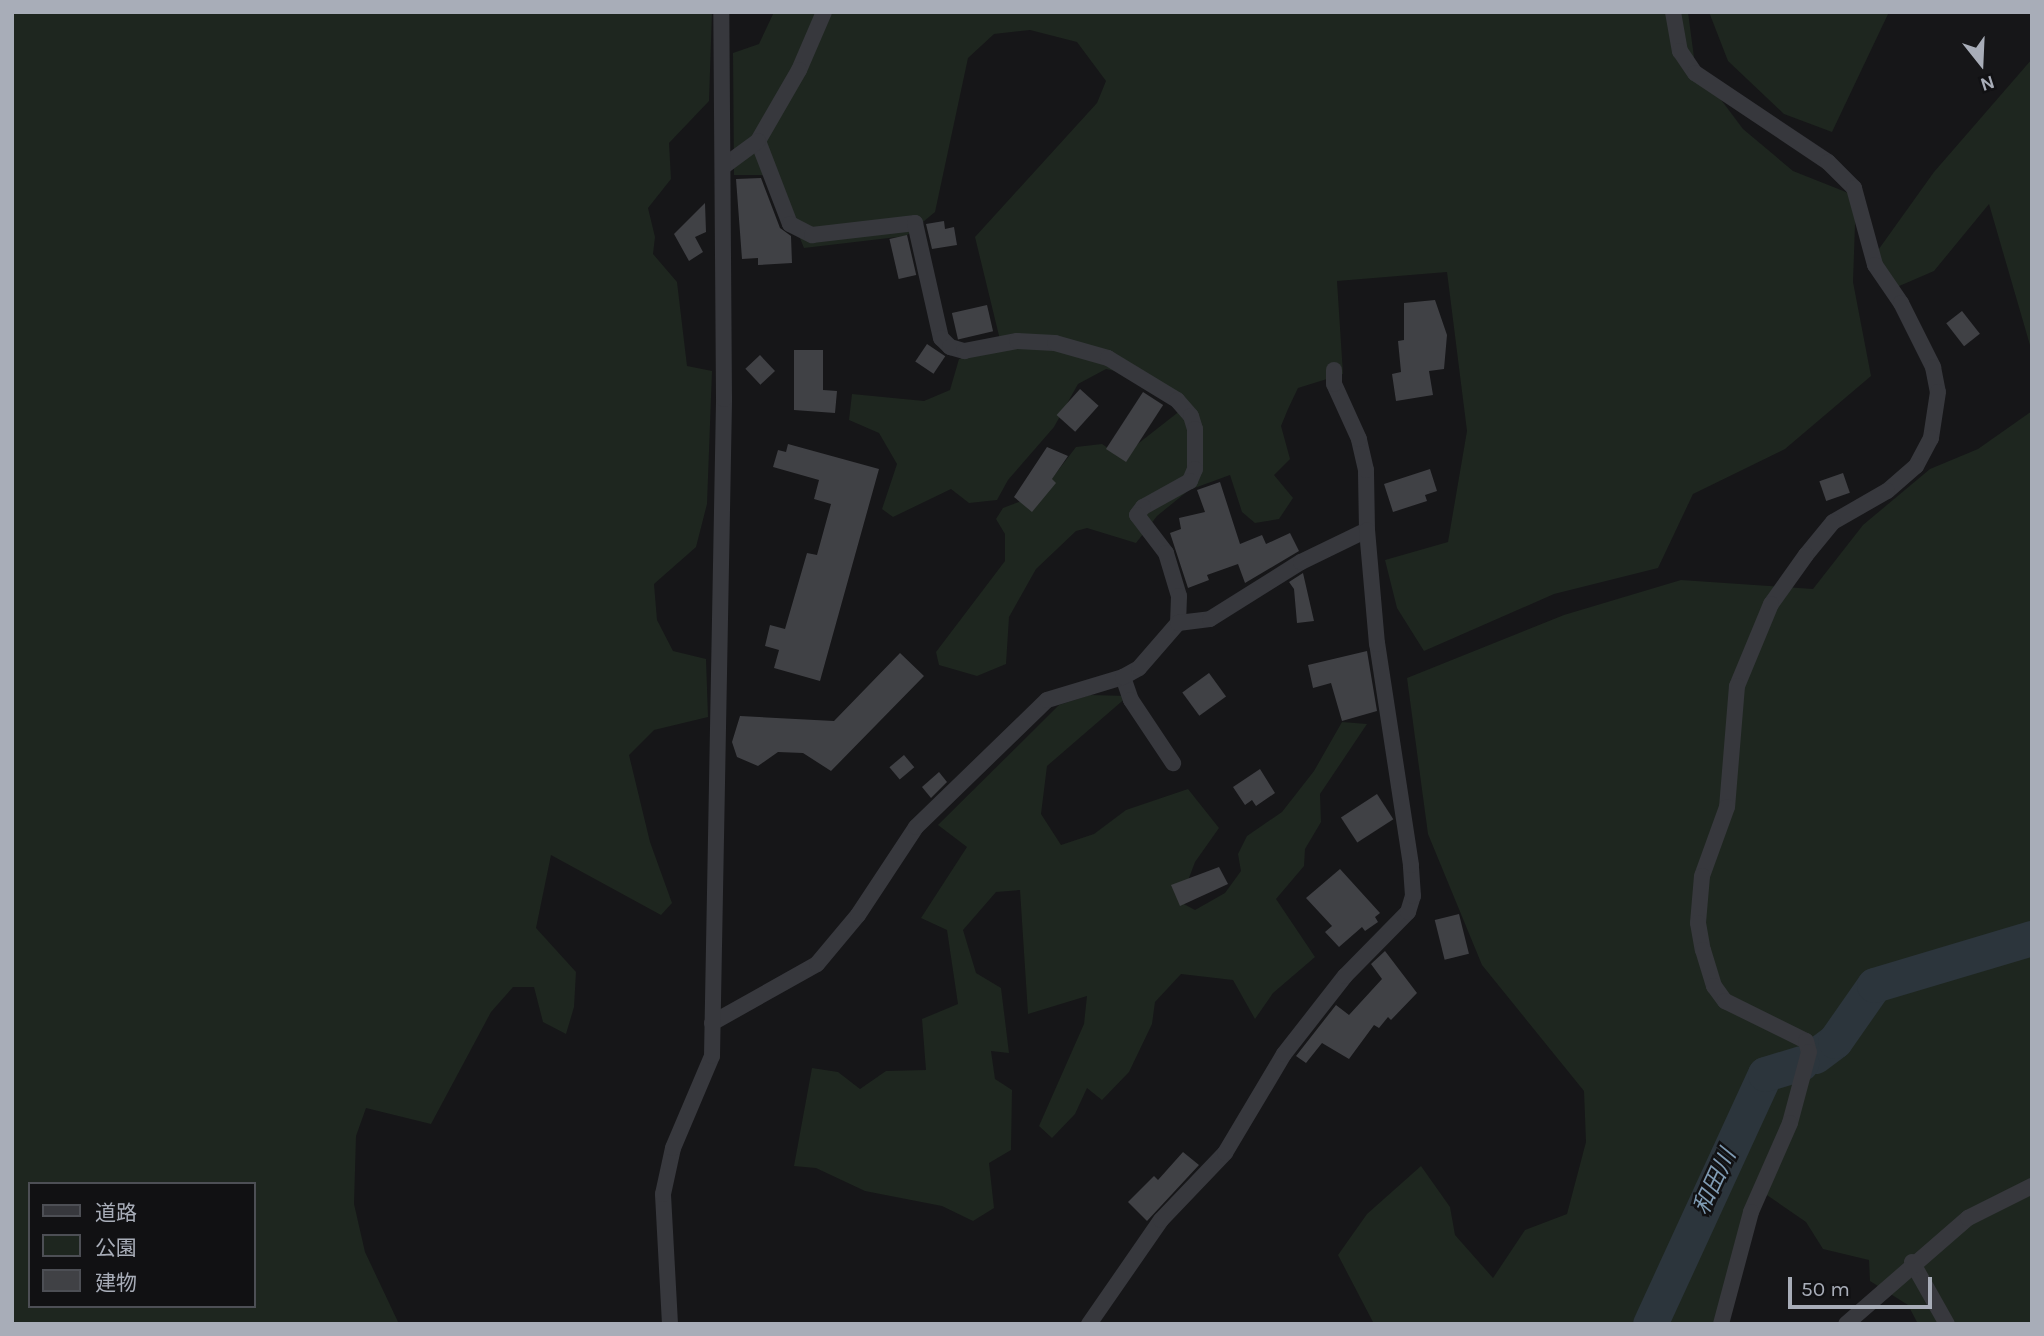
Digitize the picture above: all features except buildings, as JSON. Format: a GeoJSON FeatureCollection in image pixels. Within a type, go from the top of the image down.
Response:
{"type":"FeatureCollection","features":[{"type":"Feature","properties":{"kind":"street"},"geometry":{"type":"LineString","coordinates":[[670,1324],[663,1194],[673,1148],[706,1078],[712,1023],[724,166],[721,12]]}},
{"type":"Feature","properties":{"kind":"street"},"geometry":{"type":"LineString","coordinates":[[724,166],[758,141],[799,70],[824,12]]}},
{"type":"Feature","properties":{"kind":"street"},"geometry":{"type":"LineString","coordinates":[[1673,12],[1680,51],[1695,73],[1828,162],[1854,188],[1861,207],[1860,225],[1875,265],[1901,303],[1933,367],[1938,392],[1931,438],[1916,466],[1887,491],[1833,522],[1812,546],[1771,604],[1737,686],[1727,807],[1702,876],[1698,923],[1703,950],[1714,986],[1725,1001],[1806,1041],[1809,1052],[1793,1113],[1751,1212],[1721,1324]]}},
{"type":"Feature","properties":{"kind":"street"},"geometry":{"type":"LineString","coordinates":[[712,1023],[817,964],[858,915],[916,827],[1047,699],[1123,677],[1139,668],[1178,622],[1179,596],[1166,553],[1138,515],[1143,507],[1190,481],[1195,470],[1195,429],[1191,416],[1177,400],[1108,358],[1055,343],[1017,341],[964,351],[950,348],[941,338],[915,223],[800,233],[779,203],[758,141]]}},
{"type":"Feature","properties":{"kind":"street"},"geometry":{"type":"LineString","coordinates":[[1089,1324],[1161,1220],[1225,1153],[1284,1054],[1345,976],[1408,912],[1413,896],[1411,865],[1377,644],[1367,530],[1366,470],[1359,439],[1334,384],[1334,370]]}},
{"type":"Feature","properties":{"kind":"street"},"geometry":{"type":"LineString","coordinates":[[1178,622],[1210,619],[1301,562],[1367,530]]}},
{"type":"Feature","properties":{"kind":"street"},"geometry":{"type":"LineString","coordinates":[[1123,677],[1131,700],[1173,763]]}},
{"type":"Feature","properties":{"kind":"street"},"geometry":{"type":"LineString","coordinates":[[1846,1324],[1912,1262],[1968,1218],[2032,1186]]}},
{"type":"Feature","properties":{"kind":"street"},"geometry":{"type":"LineString","coordinates":[[1912,1262],[1947,1324]]}},
{"type":"Feature","properties":{"kind":"green space"},"geometry":{"type":"Polygon","coordinates":[[[12,12],[712,12],[709,101],[669,143],[671,179],[648,208],[655,237],[653,254],[677,282],[687,366],[712,371],[707,504],[696,547],[654,584],[657,620],[673,651],[706,659],[708,717],[654,730],[629,755],[650,842],[672,903],[661,915],[551,855],[536,928],[576,972],[574,1007],[566,1034],[543,1022],[534,987],[513,987],[491,1012],[431,1124],[366,1108],[356,1136],[354,1204],[365,1252],[399,1324],[12,1324],[12,12]]]}},
{"type":"Feature","properties":{"kind":"green space"},"geometry":{"type":"Polygon","coordinates":[[[774,12],[1688,12],[1695,65],[1743,129],[1793,171],[1856,196],[1853,282],[1871,376],[1785,449],[1693,494],[1658,568],[1554,594],[1424,651],[1397,608],[1385,560],[1448,542],[1467,431],[1447,272],[1337,281],[1343,374],[1298,388],[1288,409],[1281,426],[1290,459],[1274,475],[1293,498],[1279,519],[1255,523],[1242,512],[1230,475],[1189,490],[1157,516],[1136,543],[1087,528],[1076,531],[1036,569],[1009,617],[1006,664],[977,676],[939,665],[936,652],[1005,561],[1005,534],[996,519],[1003,508],[1040,494],[1076,447],[1102,444],[1121,457],[1181,410],[1146,378],[1106,369],[1078,384],[1054,427],[1008,480],[997,500],[969,503],[951,489],[893,517],[882,509],[897,464],[879,433],[849,420],[852,394],[924,401],[950,390],[959,359],[1002,348],[975,237],[1097,103],[1106,81],[1077,42],[1030,30],[994,34],[968,58],[935,212],[906,236],[804,248],[774,175],[734,175],[733,53],[759,44],[774,12]]]}},
{"type":"Feature","properties":{"kind":"green space"},"geometry":{"type":"Polygon","coordinates":[[[1709,12],[1889,12],[1832,132],[1784,114],[1728,61],[1709,12]]]}},
{"type":"Feature","properties":{"kind":"green space"},"geometry":{"type":"Polygon","coordinates":[[[2032,59],[2032,352],[1989,204],[1934,271],[1890,290],[1871,260],[1934,172],[2032,59]]]}},
{"type":"Feature","properties":{"kind":"green space"},"geometry":{"type":"Polygon","coordinates":[[[2032,411],[2032,1324],[1918,1324],[1908,1305],[1870,1281],[1869,1260],[1823,1249],[1806,1222],[1764,1193],[1713,1324],[1374,1324],[1338,1255],[1367,1214],[1421,1166],[1450,1207],[1455,1235],[1493,1278],[1525,1230],[1567,1214],[1586,1142],[1584,1091],[1482,965],[1428,834],[1407,678],[1564,615],[1681,580],[1813,589],[1863,525],[1930,469],[1978,449],[2032,411]]]}},
{"type":"Feature","properties":{"kind":"green space"},"geometry":{"type":"Polygon","coordinates":[[[1090,695],[1128,696],[1047,766],[1041,814],[1061,845],[1094,834],[1126,810],[1188,789],[1219,828],[1195,862],[1180,902],[1195,910],[1225,893],[1241,871],[1238,854],[1247,836],[1282,812],[1314,771],[1342,722],[1367,724],[1320,794],[1321,822],[1305,849],[1304,866],[1276,899],[1315,957],[1273,993],[1255,1019],[1233,980],[1181,974],[1155,1002],[1152,1024],[1129,1072],[1102,1100],[1087,1088],[1075,1114],[1052,1138],[1039,1126],[1084,1024],[1087,996],[1028,1014],[1020,890],[996,892],[963,930],[976,973],[1001,988],[1009,1053],[991,1051],[995,1079],[1012,1090],[1011,1150],[989,1163],[994,1208],[973,1221],[942,1206],[865,1191],[816,1168],[794,1166],[812,1068],[838,1072],[860,1089],[886,1071],[926,1070],[922,1019],[958,1004],[947,930],[921,918],[967,847],[938,825],[1059,705],[1090,695]]]}},
{"type":"Feature","properties":{"kind":"waterway","name":"和田川"},"geometry":{"type":"LineString","coordinates":[[1815,1056],[1835,1041],[1874,985],[2032,938]]}},
{"type":"Feature","properties":{"kind":"waterway","name":"和田川"},"geometry":{"type":"LineString","coordinates":[[1650,1324],[1765,1074],[1801,1063]]}}]}
